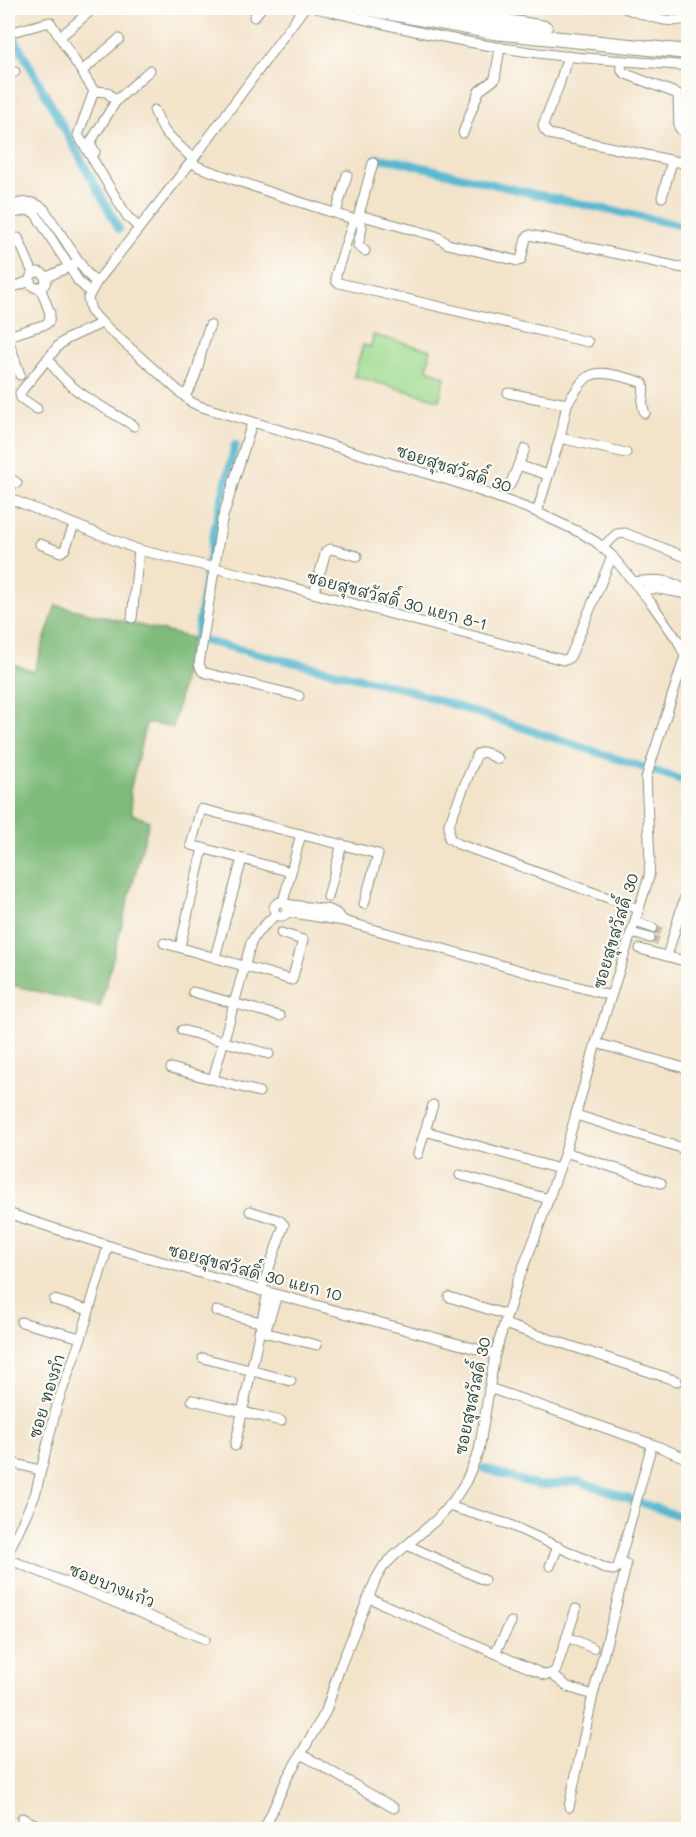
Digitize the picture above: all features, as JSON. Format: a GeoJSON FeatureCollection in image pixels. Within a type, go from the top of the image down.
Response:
{"type":"FeatureCollection","features":[{"type":"Feature","properties":{"kind":"highway"},"geometry":{"type":"LineString","coordinates":[[364,8],[494,32],[688,52]]}},
{"type":"Feature","properties":{"kind":"highway"},"geometry":{"type":"LineString","coordinates":[[417,8],[529,27],[688,45]]}},
{"type":"Feature","properties":{"kind":"street"},"geometry":{"type":"LineString","coordinates":[[254,17],[261,8]]}},
{"type":"Feature","properties":{"kind":"street"},"geometry":{"type":"LineString","coordinates":[[8,215],[27,210],[35,213],[79,282],[90,292],[192,160],[304,8]]}},
{"type":"Feature","properties":{"kind":"street"},"geometry":{"type":"LineString","coordinates":[[316,8],[386,25],[500,47],[568,56],[688,66]]}},
{"type":"Feature","properties":{"kind":"street"},"geometry":{"type":"LineString","coordinates":[[394,8],[547,33],[688,45]]}},
{"type":"Feature","properties":{"kind":"street"},"geometry":{"type":"LineString","coordinates":[[624,8],[659,19],[688,18]]}},
{"type":"Feature","properties":{"kind":"street"},"geometry":{"type":"LineString","coordinates":[[60,38],[88,13]]}},
{"type":"Feature","properties":{"kind":"street"},"geometry":{"type":"LineString","coordinates":[[11,32],[50,22],[94,91]]}},
{"type":"Feature","properties":{"kind":"street"},"geometry":{"type":"LineString","coordinates":[[81,71],[119,39]]}},
{"type":"Feature","properties":{"kind":"street"},"geometry":{"type":"LineString","coordinates":[[463,133],[479,91],[495,79],[500,47]]}},
{"type":"Feature","properties":{"kind":"street"},"geometry":{"type":"LineString","coordinates":[[568,56],[543,125],[549,134],[688,164]]}},
{"type":"Feature","properties":{"kind":"street"},"geometry":{"type":"LineString","coordinates":[[620,60],[622,71],[626,74],[678,94],[679,127],[688,133]]}},
{"type":"Feature","properties":{"kind":"street"},"geometry":{"type":"LineString","coordinates":[[141,225],[130,212],[90,143],[116,101],[150,70]]}},
{"type":"Feature","properties":{"kind":"street"},"geometry":{"type":"LineString","coordinates":[[94,91],[78,135],[127,216],[141,225]]}},
{"type":"Feature","properties":{"kind":"street"},"geometry":{"type":"LineString","coordinates":[[94,91],[107,92],[116,101]]}},
{"type":"Feature","properties":{"kind":"street"},"geometry":{"type":"LineString","coordinates":[[154,110],[164,130],[199,167],[336,213],[436,236],[448,244],[518,261],[521,260],[526,238],[530,235],[688,269]]}},
{"type":"Feature","properties":{"kind":"street"},"geometry":{"type":"LineString","coordinates":[[662,197],[672,161]]}},
{"type":"Feature","properties":{"kind":"street"},"geometry":{"type":"LineString","coordinates":[[374,163],[336,274],[336,281],[588,342]]}},
{"type":"Feature","properties":{"kind":"street"},"geometry":{"type":"LineString","coordinates":[[336,213],[347,175]]}},
{"type":"Feature","properties":{"kind":"street"},"geometry":{"type":"LineString","coordinates":[[8,206],[28,201],[44,209],[79,262],[96,283]]}},
{"type":"Feature","properties":{"kind":"street"},"geometry":{"type":"LineString","coordinates":[[356,218],[362,224],[358,246],[365,251]]}},
{"type":"Feature","properties":{"kind":"street"},"geometry":{"type":"LineString","coordinates":[[8,289],[32,277],[42,273],[45,283],[40,287],[34,286],[32,277],[18,238]]}},
{"type":"Feature","properties":{"kind":"street"},"geometry":{"type":"LineString","coordinates":[[45,278],[79,262]]}},
{"type":"Feature","properties":{"kind":"street"},"geometry":{"type":"LineString","coordinates":[[20,375],[8,338],[49,321],[50,313],[40,287]]}},
{"type":"Feature","properties":{"kind":"street","name":"ซอยสุขสวัสดิ์ 30"},"geometry":{"type":"LineString","coordinates":[[90,292],[89,306],[102,323],[199,406],[455,482],[537,512],[581,532],[612,556],[641,591],[687,656],[646,778],[650,869],[565,1152],[518,1280],[495,1354],[478,1451],[466,1481],[448,1506],[436,1520],[383,1567],[376,1579],[340,1667],[326,1711],[288,1776],[264,1830]]}},
{"type":"Feature","properties":{"kind":"street"},"geometry":{"type":"LineString","coordinates":[[37,409],[21,398],[20,393],[48,358],[67,339],[102,323]]}},
{"type":"Feature","properties":{"kind":"street"},"geometry":{"type":"LineString","coordinates":[[185,396],[194,382],[210,325]]}},
{"type":"Feature","properties":{"kind":"street"},"geometry":{"type":"LineString","coordinates":[[48,358],[53,368],[70,385],[134,426]]}},
{"type":"Feature","properties":{"kind":"street"},"geometry":{"type":"LineString","coordinates":[[537,512],[560,438],[567,404],[589,376],[604,373],[643,383],[641,405],[645,413]]}},
{"type":"Feature","properties":{"kind":"street"},"geometry":{"type":"LineString","coordinates":[[508,393],[567,404]]}},
{"type":"Feature","properties":{"kind":"street"},"geometry":{"type":"LineString","coordinates":[[252,423],[223,513],[209,566],[205,630],[199,664],[202,671],[299,696]]}},
{"type":"Feature","properties":{"kind":"street"},"geometry":{"type":"LineString","coordinates":[[560,438],[626,453]]}},
{"type":"Feature","properties":{"kind":"street"},"geometry":{"type":"LineString","coordinates":[[510,485],[525,449]]}},
{"type":"Feature","properties":{"kind":"street"},"geometry":{"type":"LineString","coordinates":[[518,465],[549,475]]}},
{"type":"Feature","properties":{"kind":"street"},"geometry":{"type":"LineString","coordinates":[[8,477],[17,483]]}},
{"type":"Feature","properties":{"kind":"street","name":"ซอยสุขสวัสดิ์ 30 แยก 8-1"},"geometry":{"type":"LineString","coordinates":[[8,496],[139,550],[314,593],[563,660],[568,659],[571,655],[612,556]]}},
{"type":"Feature","properties":{"kind":"street"},"geometry":{"type":"LineString","coordinates":[[40,544],[62,552],[74,525]]}},
{"type":"Feature","properties":{"kind":"street"},"geometry":{"type":"LineString","coordinates":[[602,547],[617,534],[625,533],[688,558]]}},
{"type":"Feature","properties":{"kind":"street"},"geometry":{"type":"LineString","coordinates":[[314,593],[326,551],[331,549],[357,556]]}},
{"type":"Feature","properties":{"kind":"street"},"geometry":{"type":"LineString","coordinates":[[132,618],[139,550]]}},
{"type":"Feature","properties":{"kind":"street"},"geometry":{"type":"LineString","coordinates":[[634,582],[663,580],[680,585],[688,593]]}},
{"type":"Feature","properties":{"kind":"street"},"geometry":{"type":"LineString","coordinates":[[641,591],[655,588],[688,593]]}},
{"type":"Feature","properties":{"kind":"street"},"geometry":{"type":"LineString","coordinates":[[498,759],[484,752],[477,754],[449,824],[449,838],[458,844],[639,909]]}},
{"type":"Feature","properties":{"kind":"street"},"geometry":{"type":"LineString","coordinates":[[291,872],[191,845],[201,809],[378,854],[364,904]]}},
{"type":"Feature","properties":{"kind":"street"},"geometry":{"type":"LineString","coordinates":[[285,906],[301,834]]}},
{"type":"Feature","properties":{"kind":"street"},"geometry":{"type":"LineString","coordinates":[[328,897],[342,844]]}},
{"type":"Feature","properties":{"kind":"street"},"geometry":{"type":"LineString","coordinates":[[180,947],[203,848]]}},
{"type":"Feature","properties":{"kind":"street"},"geometry":{"type":"LineString","coordinates":[[215,957],[242,859]]}},
{"type":"Feature","properties":{"kind":"street"},"geometry":{"type":"LineString","coordinates":[[667,956],[688,887]]}},
{"type":"Feature","properties":{"kind":"street"},"geometry":{"type":"LineString","coordinates":[[213,1080],[254,937],[276,914],[275,904],[330,910],[344,921],[611,996]]}},
{"type":"Feature","properties":{"kind":"street"},"geometry":{"type":"LineString","coordinates":[[678,921],[688,925]]}},
{"type":"Feature","properties":{"kind":"street"},"geometry":{"type":"LineString","coordinates":[[634,922],[653,928]]}},
{"type":"Feature","properties":{"kind":"street"},"geometry":{"type":"LineString","coordinates":[[663,932],[674,935]]}},
{"type":"Feature","properties":{"kind":"street"},"geometry":{"type":"LineString","coordinates":[[164,943],[292,980],[303,940],[281,933]]}},
{"type":"Feature","properties":{"kind":"street"},"geometry":{"type":"LineString","coordinates":[[631,933],[650,938]]}},
{"type":"Feature","properties":{"kind":"street"},"geometry":{"type":"LineString","coordinates":[[660,942],[670,946]]}},
{"type":"Feature","properties":{"kind":"street"},"geometry":{"type":"LineString","coordinates":[[640,949],[688,962]]}},
{"type":"Feature","properties":{"kind":"street"},"geometry":{"type":"LineString","coordinates":[[193,992],[280,1016]]}},
{"type":"Feature","properties":{"kind":"street"},"geometry":{"type":"LineString","coordinates":[[182,1030],[269,1054]]}},
{"type":"Feature","properties":{"kind":"street"},"geometry":{"type":"LineString","coordinates":[[596,1043],[688,1069]]}},
{"type":"Feature","properties":{"kind":"street"},"geometry":{"type":"LineString","coordinates":[[171,1068],[259,1092]]}},
{"type":"Feature","properties":{"kind":"street"},"geometry":{"type":"LineString","coordinates":[[418,1154],[433,1106]]}},
{"type":"Feature","properties":{"kind":"street"},"geometry":{"type":"LineString","coordinates":[[576,1114],[688,1150]]}},
{"type":"Feature","properties":{"kind":"street"},"geometry":{"type":"LineString","coordinates":[[425,1131],[559,1169]]}},
{"type":"Feature","properties":{"kind":"street"},"geometry":{"type":"LineString","coordinates":[[565,1152],[661,1183]]}},
{"type":"Feature","properties":{"kind":"street"},"geometry":{"type":"LineString","coordinates":[[460,1175],[549,1199]]}},
{"type":"Feature","properties":{"kind":"street"},"geometry":{"type":"LineString","coordinates":[[235,1446],[284,1225],[279,1220],[250,1211]]}},
{"type":"Feature","properties":{"kind":"street","name":"ซอยสุขสวัสดิ์ 30 แยก 10"},"geometry":{"type":"LineString","coordinates":[[8,1213],[108,1246],[269,1293],[495,1354]]}},
{"type":"Feature","properties":{"kind":"street","name":"ซอย ทองภํา"},"geometry":{"type":"LineString","coordinates":[[8,1552],[32,1504],[57,1405],[81,1338],[108,1246]]}},
{"type":"Feature","properties":{"kind":"street"},"geometry":{"type":"LineString","coordinates":[[449,1297],[506,1320],[677,1381]]}},
{"type":"Feature","properties":{"kind":"street"},"geometry":{"type":"LineString","coordinates":[[54,1300],[89,1310]]}},
{"type":"Feature","properties":{"kind":"street"},"geometry":{"type":"LineString","coordinates":[[216,1311],[262,1329],[317,1345]]}},
{"type":"Feature","properties":{"kind":"street"},"geometry":{"type":"LineString","coordinates":[[21,1322],[81,1338]]}},
{"type":"Feature","properties":{"kind":"street"},"geometry":{"type":"LineString","coordinates":[[203,1358],[291,1381]]}},
{"type":"Feature","properties":{"kind":"street"},"geometry":{"type":"LineString","coordinates":[[489,1388],[652,1444],[688,1459]]}},
{"type":"Feature","properties":{"kind":"street"},"geometry":{"type":"LineString","coordinates":[[192,1400],[281,1421]]}},
{"type":"Feature","properties":{"kind":"street"},"geometry":{"type":"LineString","coordinates":[[448,1506],[508,1524],[607,1569],[614,1570],[618,1568],[652,1444]]}},
{"type":"Feature","properties":{"kind":"street"},"geometry":{"type":"LineString","coordinates":[[8,1462],[40,1470]]}},
{"type":"Feature","properties":{"kind":"street"},"geometry":{"type":"LineString","coordinates":[[407,1545],[484,1580]]}},
{"type":"Feature","properties":{"kind":"street"},"geometry":{"type":"LineString","coordinates":[[550,1566],[558,1547]]}},
{"type":"Feature","properties":{"kind":"street","name":"ซอยบางแก้ว"},"geometry":{"type":"LineString","coordinates":[[8,1559],[205,1639]]}},
{"type":"Feature","properties":{"kind":"street"},"geometry":{"type":"LineString","coordinates":[[569,1807],[593,1695],[626,1568],[626,1564],[620,1560]]}},
{"type":"Feature","properties":{"kind":"street"},"geometry":{"type":"LineString","coordinates":[[369,1598],[545,1675],[556,1670],[576,1610]]}},
{"type":"Feature","properties":{"kind":"street"},"geometry":{"type":"LineString","coordinates":[[495,1653],[511,1622]]}},
{"type":"Feature","properties":{"kind":"street"},"geometry":{"type":"LineString","coordinates":[[567,1637],[593,1648]]}},
{"type":"Feature","properties":{"kind":"street"},"geometry":{"type":"LineString","coordinates":[[551,1674],[568,1687],[593,1695]]}},
{"type":"Feature","properties":{"kind":"street"},"geometry":{"type":"LineString","coordinates":[[301,1755],[394,1808]]}},
{"type":"Feature","properties":{"kind":"street"},"geometry":{"type":"LineString","coordinates":[[22,1818],[47,1830]]}},
{"type":"Feature","properties":{"kind":"green space"},"geometry":{"type":"Polygon","coordinates":[[[373,335],[431,350],[427,369],[445,377],[439,400],[354,376],[363,345],[371,347],[373,335]]]}},
{"type":"Feature","properties":{"kind":"green space"},"geometry":{"type":"Polygon","coordinates":[[[56,605],[192,638],[173,727],[146,723],[130,790],[132,814],[149,821],[100,1007],[8,984],[8,662],[34,672],[56,605]]]}},
{"type":"Feature","properties":{"kind":"waterway"},"geometry":{"type":"LineString","coordinates":[[8,26],[119,229]]}},
{"type":"Feature","properties":{"kind":"waterway"},"geometry":{"type":"LineString","coordinates":[[378,158],[688,227]]}},
{"type":"Feature","properties":{"kind":"waterway"},"geometry":{"type":"LineString","coordinates":[[235,445],[215,526],[196,639],[401,688],[688,782]]}},
{"type":"Feature","properties":{"kind":"waterway"},"geometry":{"type":"LineString","coordinates":[[483,1468],[539,1486],[578,1481],[688,1519]]}},
{"type":"Feature","properties":{"kind":"tunnel"},"geometry":{"type":"LineString","coordinates":[[653,928],[663,932]]}},
{"type":"Feature","properties":{"kind":"tunnel"},"geometry":{"type":"LineString","coordinates":[[650,938],[660,942]]}}]}
